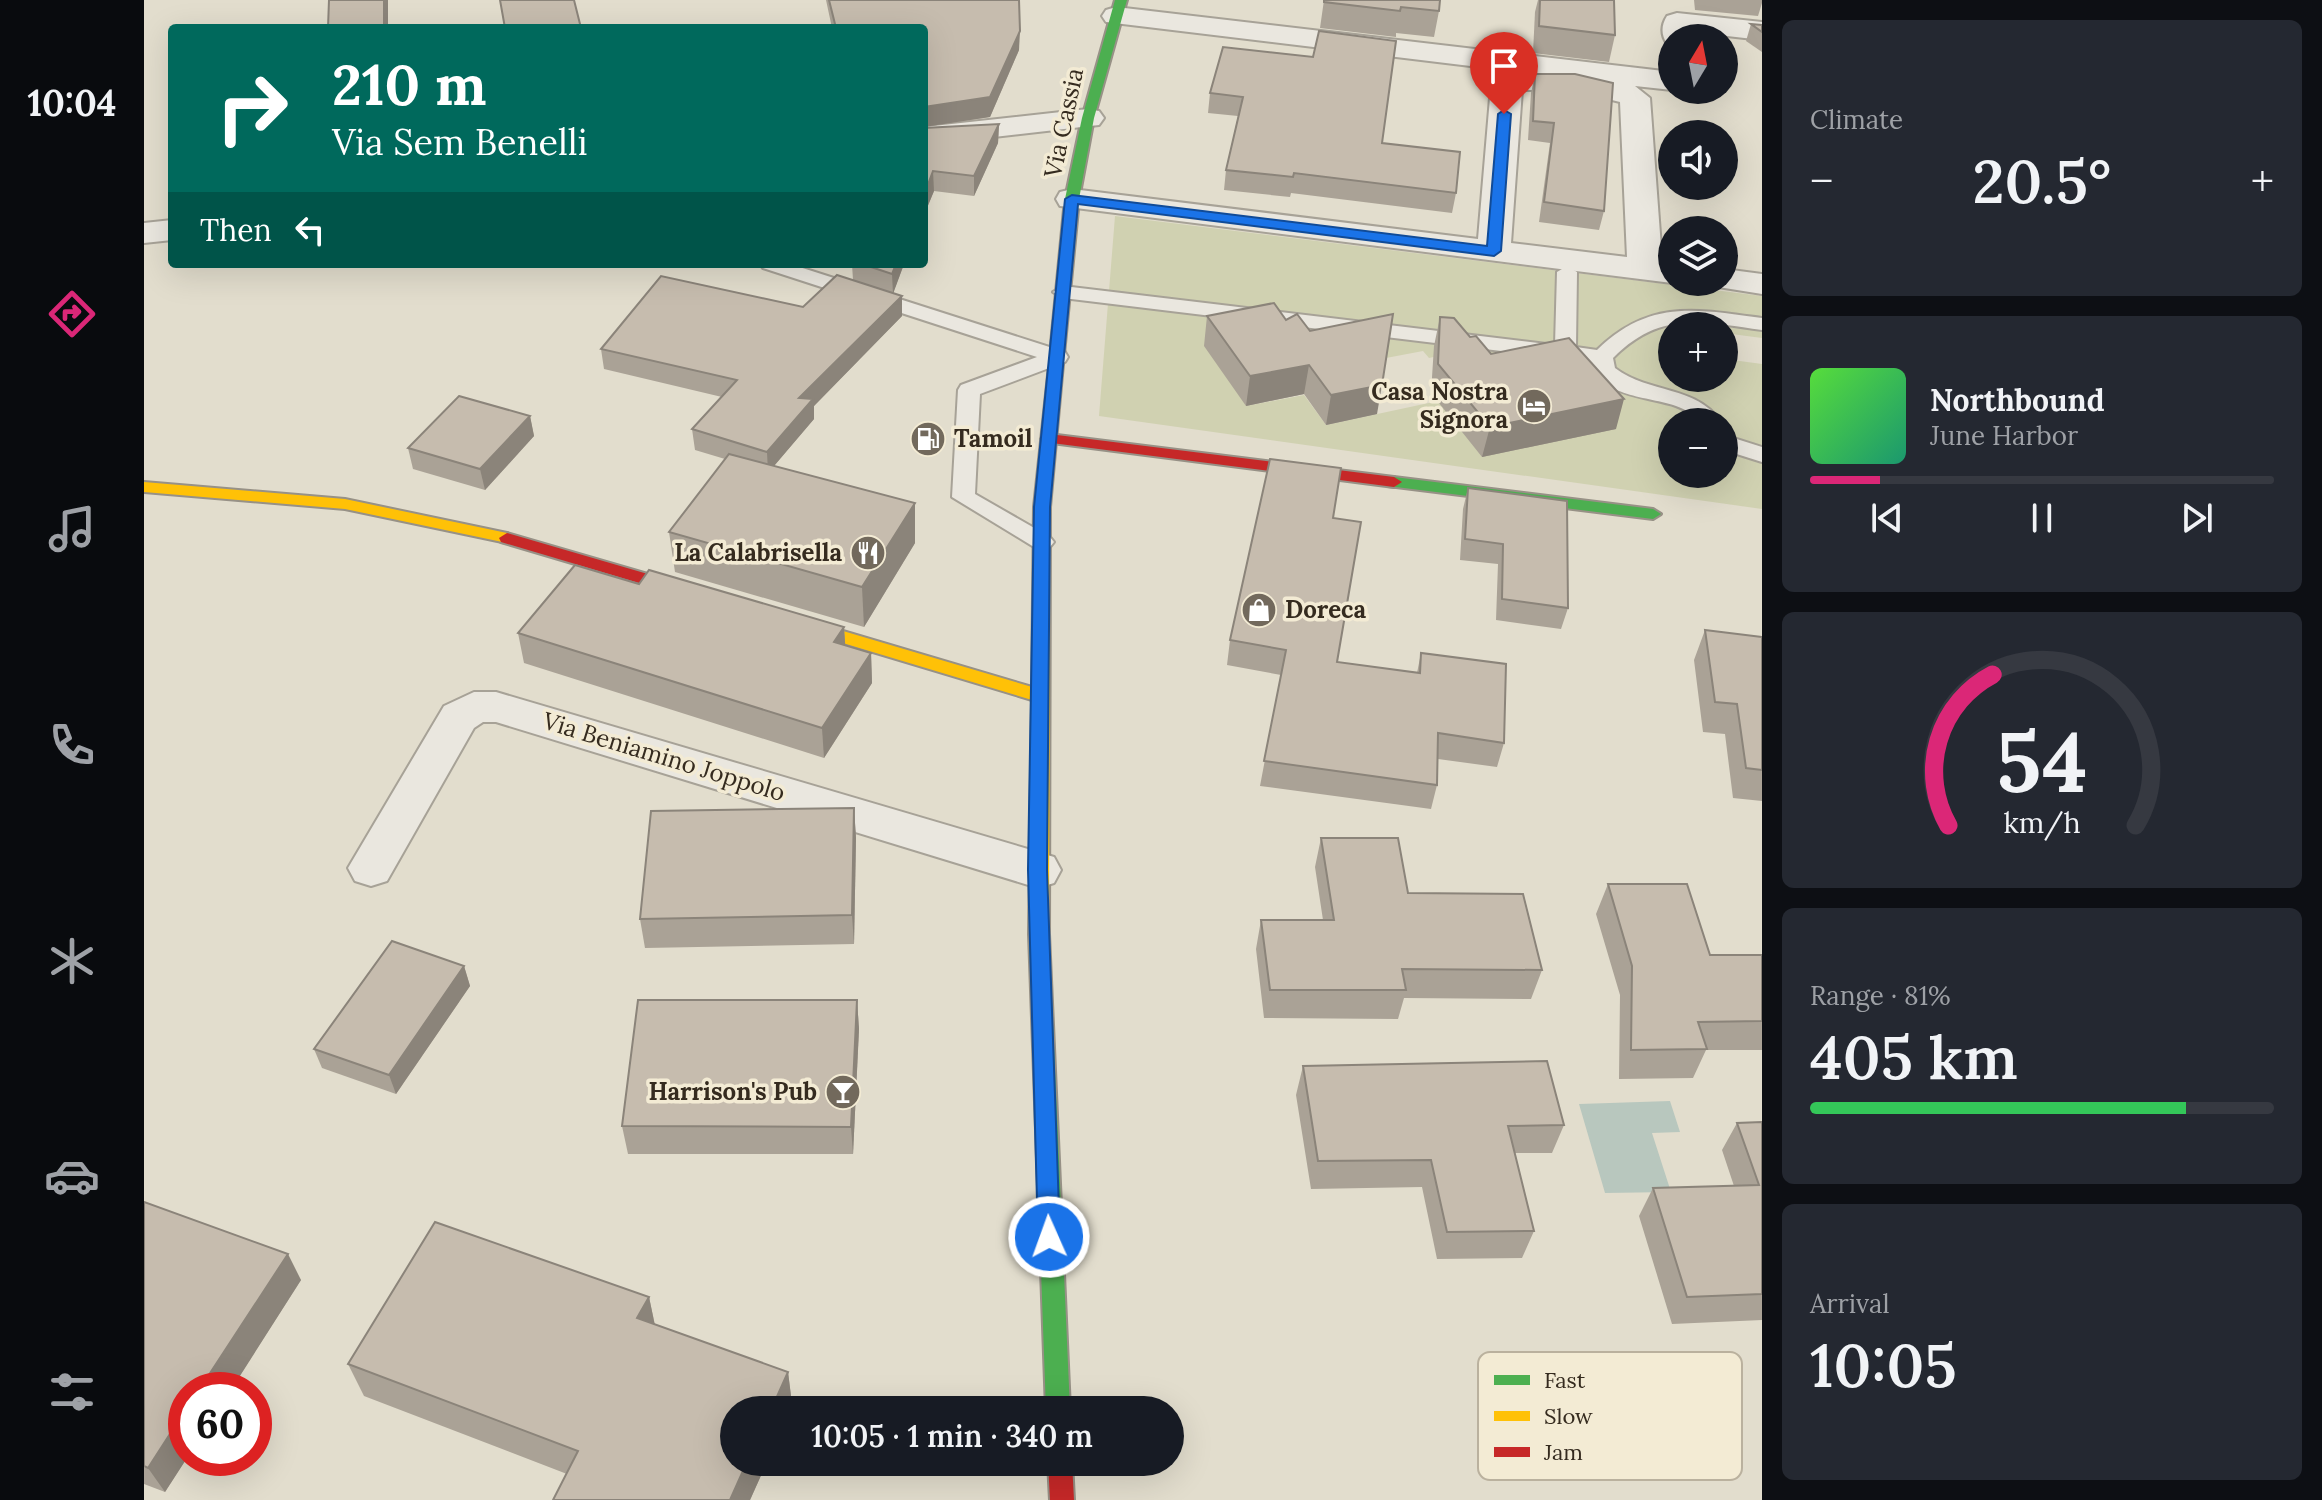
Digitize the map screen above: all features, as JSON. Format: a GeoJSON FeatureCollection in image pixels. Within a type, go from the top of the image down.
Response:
{"type":"FeatureCollection","features":[{"type":"Feature","properties":{"kind":"main road","name":"Via Cassia"},"geometry":{"type":"LineString","coordinates":[[1057,1396],[1041,1041],[1038,870],[1042,542],[1072,199],[1088,118],[1119,8]]}},
{"type":"Feature","properties":{"kind":"main road"},"geometry":{"type":"LineString","coordinates":[[1049,439],[1653,514]]}},
{"type":"Feature","properties":{"kind":"main road"},"geometry":{"type":"LineString","coordinates":[[144,487],[344,504],[400,514],[559,553],[724,602]]}},
{"type":"Feature","properties":{"kind":"main road"},"geometry":{"type":"LineString","coordinates":[[769,615],[1040,696]]}},
{"type":"Feature","properties":{"kind":"main road"},"geometry":{"type":"LineString","coordinates":[[1061,1476],[1062,1500]]}},
{"type":"Feature","properties":{"kind":"street"},"geometry":{"type":"LineString","coordinates":[[1119,8],[1658,79]]}},
{"type":"Feature","properties":{"kind":"street"},"geometry":{"type":"LineString","coordinates":[[1677,24],[1696,24]]}},
{"type":"Feature","properties":{"kind":"street"},"geometry":{"type":"LineString","coordinates":[[1738,28],[1762,31]]}},
{"type":"Feature","properties":{"kind":"street"},"geometry":{"type":"LineString","coordinates":[[1072,199],[1494,251],[1658,271],[1635,98],[1611,87],[1532,78],[1515,80],[1506,86],[1494,251]]}},
{"type":"Feature","properties":{"kind":"street"},"geometry":{"type":"LineString","coordinates":[[928,136],[1088,118]]}},
{"type":"Feature","properties":{"kind":"street"},"geometry":{"type":"LineString","coordinates":[[144,233],[168,230]]}},
{"type":"Feature","properties":{"kind":"street"},"geometry":{"type":"LineString","coordinates":[[1738,281],[1762,284]]}},
{"type":"Feature","properties":{"kind":"street","name":"Via Beniamino Joppolo"},"geometry":{"type":"LineString","coordinates":[[371,868],[459,717],[474,707],[496,707],[1038,870]]}},
{"type":"Feature","properties":{"kind":"lane"},"geometry":{"type":"LineString","coordinates":[[782,268],[1057,357]]}},
{"type":"Feature","properties":{"kind":"lane"},"geometry":{"type":"LineString","coordinates":[[1565,353],[1567,272]]}},
{"type":"Feature","properties":{"kind":"lane"},"geometry":{"type":"LineString","coordinates":[[1063,292],[1602,357]]}},
{"type":"Feature","properties":{"kind":"lane"},"geometry":{"type":"LineString","coordinates":[[1602,357],[1620,336],[1648,320],[1698,317],[1762,324]]}},
{"type":"Feature","properties":{"kind":"lane"},"geometry":{"type":"LineString","coordinates":[[1042,542],[963,497],[969,390],[1057,357]]}},
{"type":"Feature","properties":{"kind":"lane"},"geometry":{"type":"LineString","coordinates":[[1602,357],[1605,371],[1627,386],[1701,408]]}},
{"type":"Feature","properties":{"kind":"lane"},"geometry":{"type":"LineString","coordinates":[[1738,447],[1762,455]]}},
{"type":"Feature","properties":{"kind":"green space"},"geometry":{"type":"Polygon","coordinates":[[[1115,216],[1658,283],[1658,296],[1738,296],[1738,293],[1762,296],[1762,338],[1738,335],[1738,312],[1658,312],[1658,392],[1738,392],[1738,361],[1762,364],[1762,509],[1099,416],[1115,216]],[[1423,351],[1386,358],[1246,406],[1304,395],[1326,425],[1438,401],[1452,353],[1429,358],[1423,351]]]}},
{"type":"Feature","properties":{"kind":"shaded area"},"geometry":{"type":"Polygon","coordinates":[[[1670,1101],[1680,1132],[1652,1133],[1671,1192],[1605,1193],[1579,1104],[1670,1101]]]}},
{"type":"Feature","properties":{"kind":"building"},"geometry":{"type":"Polygon","coordinates":[[[329,0],[384,0],[384,24],[328,24],[329,0]]]}},
{"type":"Feature","properties":{"kind":"building"},"geometry":{"type":"Polygon","coordinates":[[[500,0],[574,0],[580,24],[504,24],[500,0]]]}},
{"type":"Feature","properties":{"kind":"building"},"geometry":{"type":"Polygon","coordinates":[[[829,0],[1019,0],[1020,31],[990,97],[928,106],[928,24],[835,24],[829,0]]]}},
{"type":"Feature","properties":{"kind":"building"},"geometry":{"type":"Polygon","coordinates":[[[1324,0],[1440,0],[1439,11],[1401,7],[1400,11],[1324,0]]]}},
{"type":"Feature","properties":{"kind":"building"},"geometry":{"type":"Polygon","coordinates":[[[1540,0],[1614,0],[1615,35],[1539,26],[1540,0]]]}},
{"type":"Feature","properties":{"kind":"building"},"geometry":{"type":"Polygon","coordinates":[[[1319,31],[1396,41],[1382,143],[1460,152],[1456,193],[1294,173],[1293,177],[1226,170],[1243,97],[1210,93],[1223,47],[1313,57],[1319,31]]]}},
{"type":"Feature","properties":{"kind":"building"},"geometry":{"type":"Polygon","coordinates":[[[1535,74],[1575,74],[1613,83],[1604,211],[1544,202],[1554,123],[1533,121],[1535,74]]]}},
{"type":"Feature","properties":{"kind":"building"},"geometry":{"type":"Polygon","coordinates":[[[999,124],[974,176],[933,171],[928,184],[928,128],[999,124]]]}},
{"type":"Feature","properties":{"kind":"building"},"geometry":{"type":"Polygon","coordinates":[[[874,268],[894,268],[892,274],[874,268]]]}},
{"type":"Feature","properties":{"kind":"building"},"geometry":{"type":"Polygon","coordinates":[[[837,275],[902,296],[799,398],[813,399],[767,452],[692,429],[737,380],[601,349],[661,276],[803,307],[837,275]]]}},
{"type":"Feature","properties":{"kind":"building"},"geometry":{"type":"Polygon","coordinates":[[[1274,303],[1286,320],[1297,314],[1310,331],[1393,314],[1382,385],[1331,395],[1309,365],[1250,376],[1207,316],[1274,303]]]}},
{"type":"Feature","properties":{"kind":"building"},"geometry":{"type":"Polygon","coordinates":[[[1440,317],[1454,318],[1470,337],[1476,336],[1491,354],[1569,338],[1624,399],[1490,427],[1438,364],[1440,317]]]}},
{"type":"Feature","properties":{"kind":"building"},"geometry":{"type":"Polygon","coordinates":[[[459,396],[530,416],[480,469],[408,448],[459,396]]]}},
{"type":"Feature","properties":{"kind":"building"},"geometry":{"type":"Polygon","coordinates":[[[729,454],[915,503],[862,587],[669,532],[729,454]]]}},
{"type":"Feature","properties":{"kind":"building"},"geometry":{"type":"Polygon","coordinates":[[[1270,459],[1341,468],[1333,518],[1361,522],[1337,662],[1420,673],[1421,653],[1506,664],[1504,743],[1438,733],[1437,785],[1264,761],[1286,650],[1230,640],[1270,459]]]}},
{"type":"Feature","properties":{"kind":"building"},"geometry":{"type":"Polygon","coordinates":[[[1468,488],[1567,501],[1568,608],[1502,599],[1503,544],[1465,539],[1468,488]]]}},
{"type":"Feature","properties":{"kind":"building"},"geometry":{"type":"Polygon","coordinates":[[[575,565],[639,584],[649,570],[844,627],[834,642],[871,653],[822,728],[518,633],[575,565]]]}},
{"type":"Feature","properties":{"kind":"building"},"geometry":{"type":"Polygon","coordinates":[[[1705,630],[1762,637],[1762,770],[1746,768],[1737,704],[1715,702],[1705,630]]]}},
{"type":"Feature","properties":{"kind":"building"},"geometry":{"type":"Polygon","coordinates":[[[854,808],[852,915],[640,919],[651,811],[854,808]]]}},
{"type":"Feature","properties":{"kind":"building"},"geometry":{"type":"Polygon","coordinates":[[[1321,838],[1398,838],[1408,893],[1523,894],[1542,970],[1402,969],[1406,990],[1270,990],[1261,920],[1334,920],[1321,838]]]}},
{"type":"Feature","properties":{"kind":"building"},"geometry":{"type":"Polygon","coordinates":[[[1608,884],[1687,884],[1710,955],[1762,955],[1762,1021],[1698,1022],[1707,1049],[1631,1050],[1632,966],[1608,884]]]}},
{"type":"Feature","properties":{"kind":"building"},"geometry":{"type":"Polygon","coordinates":[[[392,941],[464,966],[389,1075],[314,1049],[392,941]]]}},
{"type":"Feature","properties":{"kind":"building"},"geometry":{"type":"Polygon","coordinates":[[[638,1000],[857,1000],[851,1127],[622,1126],[638,1000]]]}},
{"type":"Feature","properties":{"kind":"building"},"geometry":{"type":"Polygon","coordinates":[[[1547,1061],[1564,1125],[1508,1126],[1534,1231],[1447,1232],[1431,1160],[1318,1161],[1303,1066],[1547,1061]]]}},
{"type":"Feature","properties":{"kind":"building"},"geometry":{"type":"Polygon","coordinates":[[[1762,1122],[1762,1294],[1687,1297],[1653,1188],[1759,1185],[1737,1123],[1762,1122]]]}},
{"type":"Feature","properties":{"kind":"building"},"geometry":{"type":"Polygon","coordinates":[[[144,1202],[288,1254],[211,1372],[168,1372],[168,1437],[148,1468],[144,1466],[144,1202]]]}},
{"type":"Feature","properties":{"kind":"building"},"geometry":{"type":"Polygon","coordinates":[[[435,1222],[649,1297],[637,1318],[788,1372],[777,1396],[720,1396],[720,1476],[741,1476],[730,1500],[553,1500],[578,1451],[348,1364],[435,1222]]]}},
{"type":"Feature","properties":{"kind":"traffic: fast"},"geometry":{"type":"LineString","coordinates":[[1055,375],[1072,199],[1088,118],[1121,0]]}},
{"type":"Feature","properties":{"kind":"traffic: fast"},"geometry":{"type":"LineString","coordinates":[[1394,482],[1653,514]]}},
{"type":"Feature","properties":{"kind":"traffic: fast"},"geometry":{"type":"LineString","coordinates":[[1039,934],[1057,1396]]}},
{"type":"Feature","properties":{"kind":"traffic: slow"},"geometry":{"type":"LineString","coordinates":[[1039,934],[1042,507],[1055,375]]}},
{"type":"Feature","properties":{"kind":"traffic: slow"},"geometry":{"type":"LineString","coordinates":[[144,487],[345,504],[507,538]]}},
{"type":"Feature","properties":{"kind":"traffic: slow"},"geometry":{"type":"LineString","coordinates":[[789,621],[1040,696]]}},
{"type":"Feature","properties":{"kind":"traffic: jam"},"geometry":{"type":"LineString","coordinates":[[1049,439],[1394,482]]}},
{"type":"Feature","properties":{"kind":"traffic: jam"},"geometry":{"type":"LineString","coordinates":[[507,538],[700,595]]}},
{"type":"Feature","properties":{"kind":"traffic: jam"},"geometry":{"type":"LineString","coordinates":[[1061,1476],[1062,1500]]}},
{"type":"Feature","properties":{"kind":"place","name":"Casa Nostra Signora"},"geometry":{"type":"Point","coordinates":[1534,406]}},
{"type":"Feature","properties":{"kind":"place","name":"Tamoil"},"geometry":{"type":"Point","coordinates":[928,439]}},
{"type":"Feature","properties":{"kind":"place","name":"La Calabrisella"},"geometry":{"type":"Point","coordinates":[868,553]}},
{"type":"Feature","properties":{"kind":"place","name":"Doreca"},"geometry":{"type":"Point","coordinates":[1259,610]}},
{"type":"Feature","properties":{"kind":"place","name":"Harrison's Pub"},"geometry":{"type":"Point","coordinates":[843,1092]}},
{"type":"Feature","properties":{"kind":"route"},"geometry":{"type":"LineString","coordinates":[[1049,1237],[1038,870],[1042,507],[1072,199],[1494,251],[1504,114]]}}]}
